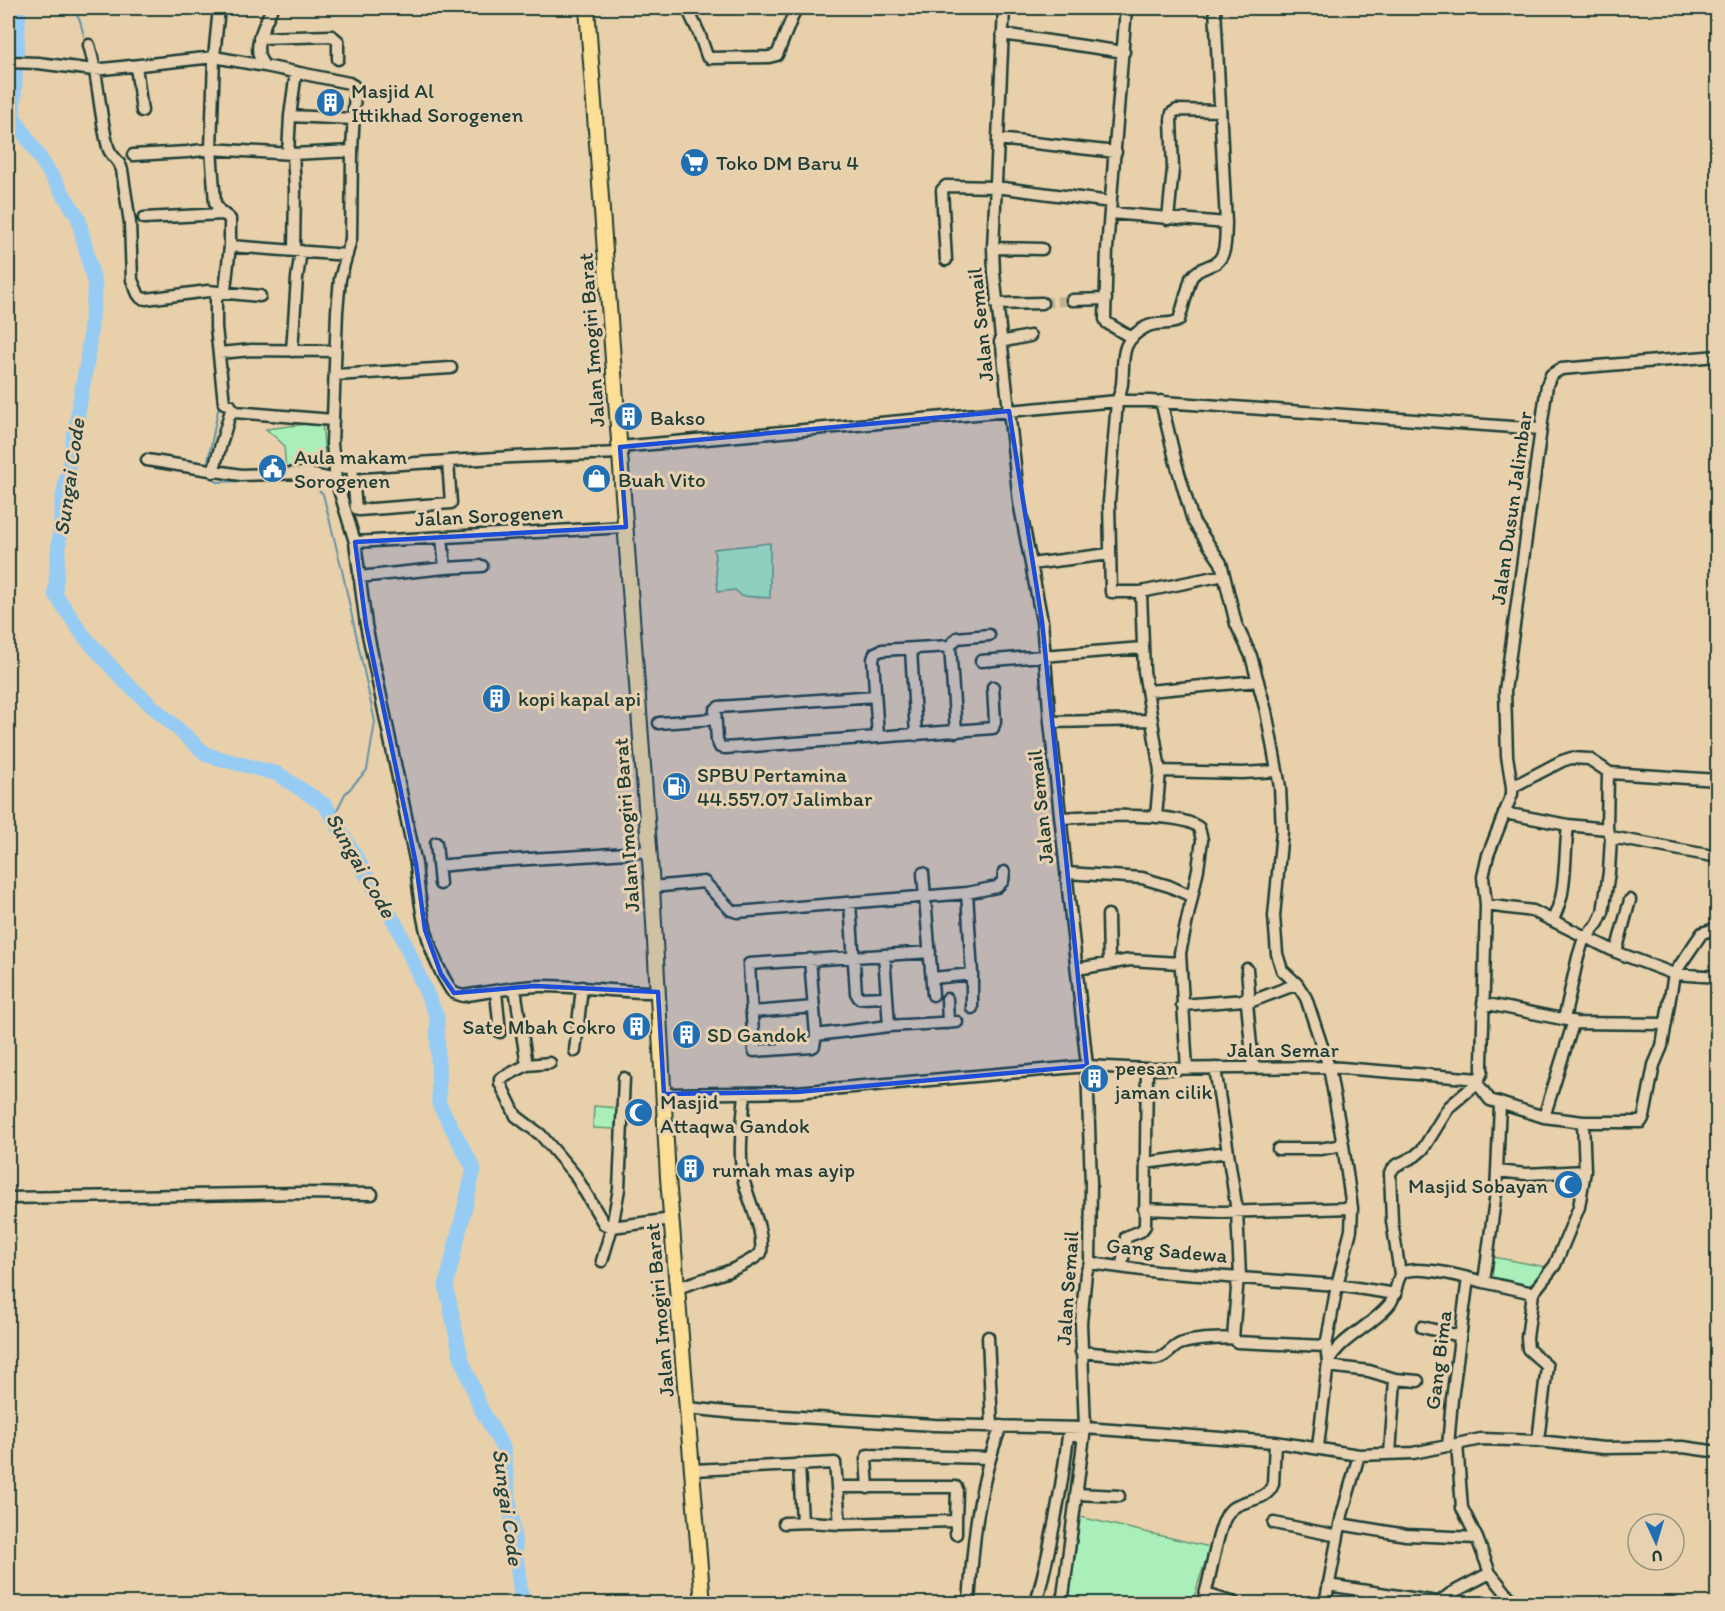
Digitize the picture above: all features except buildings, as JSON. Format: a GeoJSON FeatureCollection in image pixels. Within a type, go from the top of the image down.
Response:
{"type":"FeatureCollection","features":[{"type":"Feature","properties":{"kind":"main road","name":"Jalan Imogiri Barat"},"geometry":{"type":"LineString","coordinates":[[588,8],[626,527],[651,723],[649,850],[663,1094],[703,1604]]}},
{"type":"Feature","properties":{"kind":"street"},"geometry":{"type":"LineString","coordinates":[[210,471],[231,410],[230,405],[224,403],[223,399],[216,298],[225,290],[230,246],[230,219],[214,203],[211,149],[214,57],[219,8]]}},
{"type":"Feature","properties":{"kind":"street"},"geometry":{"type":"LineString","coordinates":[[265,66],[257,55],[259,38],[272,8]]}},
{"type":"Feature","properties":{"kind":"street"},"geometry":{"type":"LineString","coordinates":[[687,8],[707,57],[769,57],[779,52],[796,8]]}},
{"type":"Feature","properties":{"kind":"street","name":"Jalan Semail"},"geometry":{"type":"LineString","coordinates":[[1004,8],[993,248],[996,304],[1019,502],[1042,621],[1050,722],[1087,1066],[1091,1184],[1090,1263],[1086,1273],[1081,1323],[1084,1432],[1062,1604]]}},
{"type":"Feature","properties":{"kind":"street"},"geometry":{"type":"LineString","coordinates":[[1126,8],[1107,249],[1105,319],[1107,323],[1131,338]]}},
{"type":"Feature","properties":{"kind":"street"},"geometry":{"type":"LineString","coordinates":[[1215,8],[1226,223],[1224,254],[1214,265],[1203,267],[1195,272],[1191,278],[1179,320],[1174,323],[1148,326],[1131,338],[1124,349],[1123,390],[1117,401],[1109,502],[1111,592],[1141,592],[1224,575]]}},
{"type":"Feature","properties":{"kind":"street"},"geometry":{"type":"LineString","coordinates":[[1002,34],[1124,52]]}},
{"type":"Feature","properties":{"kind":"street"},"geometry":{"type":"LineString","coordinates":[[259,38],[335,37],[338,41],[338,59]]}},
{"type":"Feature","properties":{"kind":"street"},"geometry":{"type":"LineString","coordinates":[[89,45],[107,145],[111,155],[120,162],[122,170],[130,223],[132,280],[135,290],[141,298],[146,299],[191,292],[260,296]]}},
{"type":"Feature","properties":{"kind":"street"},"geometry":{"type":"LineString","coordinates":[[10,62],[93,70],[214,57],[352,84],[355,90],[351,238],[340,279],[332,444],[336,480],[354,542],[366,625],[416,864],[421,909],[432,953],[441,974],[454,993],[464,996],[535,986],[658,992]]}},
{"type":"Feature","properties":{"kind":"street"},"geometry":{"type":"LineString","coordinates":[[136,66],[142,111]]}},
{"type":"Feature","properties":{"kind":"street"},"geometry":{"type":"LineString","coordinates":[[292,351],[298,250],[290,116],[296,72]]}},
{"type":"Feature","properties":{"kind":"street"},"geometry":{"type":"LineString","coordinates":[[1168,219],[1173,169],[1172,113],[1177,110],[1220,111]]}},
{"type":"Feature","properties":{"kind":"street"},"geometry":{"type":"LineString","coordinates":[[290,116],[354,119]]}},
{"type":"Feature","properties":{"kind":"street"},"geometry":{"type":"LineString","coordinates":[[998,139],[1116,152]]}},
{"type":"Feature","properties":{"kind":"street"},"geometry":{"type":"LineString","coordinates":[[133,155],[211,149],[291,154],[352,151]]}},
{"type":"Feature","properties":{"kind":"street"},"geometry":{"type":"LineString","coordinates":[[946,260],[943,188],[948,186],[996,188],[1168,219],[1226,223]]}},
{"type":"Feature","properties":{"kind":"street"},"geometry":{"type":"LineString","coordinates":[[144,218],[223,214]]}},
{"type":"Feature","properties":{"kind":"street"},"geometry":{"type":"LineString","coordinates":[[230,246],[347,255]]}},
{"type":"Feature","properties":{"kind":"street"},"geometry":{"type":"LineString","coordinates":[[993,248],[1042,249]]}},
{"type":"Feature","properties":{"kind":"street"},"geometry":{"type":"LineString","coordinates":[[1071,300],[1106,299]]}},
{"type":"Feature","properties":{"kind":"street"},"geometry":{"type":"LineString","coordinates":[[996,304],[1041,303]]}},
{"type":"Feature","properties":{"kind":"street"},"geometry":{"type":"LineString","coordinates":[[1000,342],[1030,336]]}},
{"type":"Feature","properties":{"kind":"street"},"geometry":{"type":"LineString","coordinates":[[219,353],[252,350],[335,351]]}},
{"type":"Feature","properties":{"kind":"street","name":"Jalan Dusun Jalimbar"},"geometry":{"type":"LineString","coordinates":[[1478,1081],[1482,1064],[1486,905],[1483,877],[1488,855],[1512,787],[1507,756],[1505,691],[1547,385],[1556,370],[1718,356]]}},
{"type":"Feature","properties":{"kind":"street"},"geometry":{"type":"LineString","coordinates":[[335,375],[451,368]]}},
{"type":"Feature","properties":{"kind":"street"},"geometry":{"type":"LineString","coordinates":[[339,468],[620,450],[1117,401],[1161,401],[1542,429]]}},
{"type":"Feature","properties":{"kind":"street"},"geometry":{"type":"LineString","coordinates":[[1161,401],[1193,521],[1221,563],[1236,624],[1251,656],[1274,741],[1280,787],[1282,831],[1274,916],[1277,954],[1282,970],[1297,984],[1306,998],[1329,1067],[1343,1145],[1352,1208],[1349,1240],[1337,1285],[1318,1447]]}},
{"type":"Feature","properties":{"kind":"street"},"geometry":{"type":"LineString","coordinates":[[231,410],[263,415],[333,420]]}},
{"type":"Feature","properties":{"kind":"street"},"geometry":{"type":"LineString","coordinates":[[147,460],[241,475],[304,473],[336,480]]}},
{"type":"Feature","properties":{"kind":"street"},"geometry":{"type":"LineString","coordinates":[[352,467],[359,510],[451,503],[448,462]]}},
{"type":"Feature","properties":{"kind":"street","name":"Jalan Sorogenen"},"geometry":{"type":"LineString","coordinates":[[354,542],[626,527]]}},
{"type":"Feature","properties":{"kind":"street"},"geometry":{"type":"LineString","coordinates":[[442,537],[445,568]]}},
{"type":"Feature","properties":{"kind":"street"},"geometry":{"type":"LineString","coordinates":[[1031,564],[1110,554]]}},
{"type":"Feature","properties":{"kind":"street"},"geometry":{"type":"LineString","coordinates":[[358,577],[482,566]]}},
{"type":"Feature","properties":{"kind":"street"},"geometry":{"type":"LineString","coordinates":[[1141,592],[1142,648],[1160,771],[1156,817]]}},
{"type":"Feature","properties":{"kind":"street"},"geometry":{"type":"LineString","coordinates":[[956,732],[950,646],[957,638],[989,635]]}},
{"type":"Feature","properties":{"kind":"street"},"geometry":{"type":"LineString","coordinates":[[878,737],[873,659],[875,653],[950,646]]}},
{"type":"Feature","properties":{"kind":"street"},"geometry":{"type":"LineString","coordinates":[[981,661],[1142,648]]}},
{"type":"Feature","properties":{"kind":"street"},"geometry":{"type":"LineString","coordinates":[[911,649],[916,735]]}},
{"type":"Feature","properties":{"kind":"street"},"geometry":{"type":"LineString","coordinates":[[1148,692],[1258,681]]}},
{"type":"Feature","properties":{"kind":"street"},"geometry":{"type":"LineString","coordinates":[[875,696],[719,707],[715,710],[718,744],[725,748],[993,729],[995,722],[993,687]]}},
{"type":"Feature","properties":{"kind":"street"},"geometry":{"type":"LineString","coordinates":[[651,723],[715,719]]}},
{"type":"Feature","properties":{"kind":"street"},"geometry":{"type":"LineString","coordinates":[[1050,722],[1152,720]]}},
{"type":"Feature","properties":{"kind":"street"},"geometry":{"type":"LineString","coordinates":[[1512,787],[1562,760],[1571,758],[1589,759],[1608,773],[1718,780]]}},
{"type":"Feature","properties":{"kind":"street"},"geometry":{"type":"LineString","coordinates":[[1160,771],[1242,773],[1277,771]]}},
{"type":"Feature","properties":{"kind":"street"},"geometry":{"type":"LineString","coordinates":[[1544,1117],[1568,1021],[1578,957],[1583,941],[1603,912],[1608,879],[1608,773]]}},
{"type":"Feature","properties":{"kind":"street"},"geometry":{"type":"LineString","coordinates":[[1504,813],[1718,857]]}},
{"type":"Feature","properties":{"kind":"street"},"geometry":{"type":"LineString","coordinates":[[1062,818],[1104,815],[1156,817],[1190,822],[1199,828],[1202,840],[1179,963],[1187,1069]]}},
{"type":"Feature","properties":{"kind":"street"},"geometry":{"type":"LineString","coordinates":[[1553,920],[1561,899],[1568,825]]}},
{"type":"Feature","properties":{"kind":"street"},"geometry":{"type":"LineString","coordinates":[[436,843],[440,884]]}},
{"type":"Feature","properties":{"kind":"street"},"geometry":{"type":"LineString","coordinates":[[438,866],[492,860],[606,855],[649,850]]}},
{"type":"Feature","properties":{"kind":"street"},"geometry":{"type":"LineString","coordinates":[[923,873],[933,995]]}},
{"type":"Feature","properties":{"kind":"street"},"geometry":{"type":"LineString","coordinates":[[652,887],[706,883],[731,910],[737,912],[968,893],[997,887],[1003,881],[1004,873]]}},
{"type":"Feature","properties":{"kind":"street"},"geometry":{"type":"LineString","coordinates":[[1067,873],[1142,878],[1169,886],[1191,896]]}},
{"type":"Feature","properties":{"kind":"street"},"geometry":{"type":"LineString","coordinates":[[968,893],[972,1008]]}},
{"type":"Feature","properties":{"kind":"street"},"geometry":{"type":"LineString","coordinates":[[1616,952],[1630,900]]}},
{"type":"Feature","properties":{"kind":"street"},"geometry":{"type":"LineString","coordinates":[[850,903],[857,997],[862,999],[887,997]]}},
{"type":"Feature","properties":{"kind":"street"},"geometry":{"type":"LineString","coordinates":[[1486,905],[1533,911],[1616,952],[1674,974],[1718,977]]}},
{"type":"Feature","properties":{"kind":"street"},"geometry":{"type":"LineString","coordinates":[[1108,915],[1109,962]]}},
{"type":"Feature","properties":{"kind":"street"},"geometry":{"type":"LineString","coordinates":[[1327,1357],[1388,1307],[1396,1294],[1400,1274],[1392,1221],[1390,1173],[1395,1166],[1415,1156],[1423,1149],[1449,1107],[1478,1081],[1490,1100],[1544,1117],[1582,1122],[1639,1123],[1643,1120],[1654,1065],[1662,1046],[1674,974],[1702,933],[1718,928]]}},
{"type":"Feature","properties":{"kind":"street"},"geometry":{"type":"LineString","coordinates":[[810,959],[816,1035],[813,1047],[755,1051],[749,964],[810,959],[930,952]]}},
{"type":"Feature","properties":{"kind":"street"},"geometry":{"type":"LineString","coordinates":[[884,955],[889,1026]]}},
{"type":"Feature","properties":{"kind":"street"},"geometry":{"type":"LineString","coordinates":[[1077,969],[1109,962],[1138,960],[1179,963]]}},
{"type":"Feature","properties":{"kind":"street"},"geometry":{"type":"LineString","coordinates":[[1247,969],[1249,992],[1246,1002],[1253,1067]]}},
{"type":"Feature","properties":{"kind":"street"},"geometry":{"type":"LineString","coordinates":[[933,978],[972,974]]}},
{"type":"Feature","properties":{"kind":"street"},"geometry":{"type":"LineString","coordinates":[[1182,1005],[1243,1000],[1246,1002],[1297,984]]}},
{"type":"Feature","properties":{"kind":"street"},"geometry":{"type":"LineString","coordinates":[[575,1051],[582,987]]}},
{"type":"Feature","properties":{"kind":"street"},"geometry":{"type":"LineString","coordinates":[[515,989],[527,1065]]}},
{"type":"Feature","properties":{"kind":"street"},"geometry":{"type":"LineString","coordinates":[[496,992],[500,1032]]}},
{"type":"Feature","properties":{"kind":"street"},"geometry":{"type":"LineString","coordinates":[[816,1035],[889,1026],[952,1023],[947,999]]}},
{"type":"Feature","properties":{"kind":"street"},"geometry":{"type":"LineString","coordinates":[[1483,1003],[1568,1021],[1666,1024]]}},
{"type":"Feature","properties":{"kind":"street"},"geometry":{"type":"LineString","coordinates":[[751,1012],[814,1007]]}},
{"type":"Feature","properties":{"kind":"street"},"geometry":{"type":"LineString","coordinates":[[550,1063],[527,1065],[500,1079],[516,1116],[541,1135],[581,1184],[604,1224],[612,1227],[672,1219]]}},
{"type":"Feature","properties":{"kind":"street","name":"Jalan Semar"},"geometry":{"type":"LineString","coordinates":[[663,1094],[797,1092],[1087,1066],[1147,1069],[1329,1067],[1478,1081]]}},
{"type":"Feature","properties":{"kind":"street"},"geometry":{"type":"LineString","coordinates":[[1215,1068],[1237,1211],[1239,1277],[1233,1338]]}},
{"type":"Feature","properties":{"kind":"street"},"geometry":{"type":"LineString","coordinates":[[1122,1266],[1126,1237],[1145,1227],[1147,1069]]}},
{"type":"Feature","properties":{"kind":"street"},"geometry":{"type":"LineString","coordinates":[[602,1261],[612,1227],[619,1189],[624,1078]]}},
{"type":"Feature","properties":{"kind":"street"},"geometry":{"type":"LineString","coordinates":[[678,1288],[736,1269],[761,1253],[762,1236],[743,1175],[741,1160],[745,1093]]}},
{"type":"Feature","properties":{"kind":"street"},"geometry":{"type":"LineString","coordinates":[[1484,1282],[1497,1172],[1500,1105]]}},
{"type":"Feature","properties":{"kind":"street"},"geometry":{"type":"LineString","coordinates":[[1538,1441],[1547,1368],[1545,1363],[1530,1352],[1527,1344],[1533,1293],[1555,1265],[1579,1207],[1585,1171],[1582,1122]]}},
{"type":"Feature","properties":{"kind":"street"},"geometry":{"type":"LineString","coordinates":[[1278,1149],[1320,1149],[1343,1145]]}},
{"type":"Feature","properties":{"kind":"street"},"geometry":{"type":"LineString","coordinates":[[1145,1163],[1228,1152]]}},
{"type":"Feature","properties":{"kind":"street"},"geometry":{"type":"LineString","coordinates":[[1497,1172],[1550,1174],[1585,1171]]}},
{"type":"Feature","properties":{"kind":"street"},"geometry":{"type":"LineString","coordinates":[[8,1198],[288,1193],[372,1194]]}},
{"type":"Feature","properties":{"kind":"street"},"geometry":{"type":"LineString","coordinates":[[1144,1209],[1237,1211],[1352,1208]]}},
{"type":"Feature","properties":{"kind":"street","name":"Gang Sadewa"},"geometry":{"type":"LineString","coordinates":[[1090,1263],[1157,1272],[1337,1285],[1396,1294]]}},
{"type":"Feature","properties":{"kind":"street"},"geometry":{"type":"LineString","coordinates":[[1400,1274],[1407,1270],[1416,1270],[1468,1278],[1533,1293]]}},
{"type":"Feature","properties":{"kind":"street","name":"Gang Bima"},"geometry":{"type":"LineString","coordinates":[[1468,1278],[1460,1336],[1453,1445],[1461,1508],[1477,1538],[1490,1573]]}},
{"type":"Feature","properties":{"kind":"street"},"geometry":{"type":"LineString","coordinates":[[1422,1327],[1460,1336]]}},
{"type":"Feature","properties":{"kind":"street"},"geometry":{"type":"LineString","coordinates":[[969,1604],[973,1536],[988,1458],[997,1426],[988,1336]]}},
{"type":"Feature","properties":{"kind":"street"},"geometry":{"type":"LineString","coordinates":[[1081,1352],[1156,1359],[1163,1357],[1178,1345],[1208,1339],[1233,1338],[1241,1343],[1327,1357],[1395,1379],[1418,1381]]}},
{"type":"Feature","properties":{"kind":"street"},"geometry":{"type":"LineString","coordinates":[[1390,1454],[1395,1379]]}},
{"type":"Feature","properties":{"kind":"street"},"geometry":{"type":"LineString","coordinates":[[688,1408],[910,1424],[1043,1428],[1275,1442],[1359,1455],[1413,1453],[1481,1439],[1538,1441],[1604,1448],[1683,1447],[1718,1452]]}},
{"type":"Feature","properties":{"kind":"street"},"geometry":{"type":"LineString","coordinates":[[1036,1604],[1053,1540],[1068,1436],[1084,1432]]}},
{"type":"Feature","properties":{"kind":"street"},"geometry":{"type":"LineString","coordinates":[[1237,1604],[1204,1599],[1222,1530],[1230,1511],[1243,1503],[1265,1496],[1271,1490],[1275,1442]]}},
{"type":"Feature","properties":{"kind":"street"},"geometry":{"type":"LineString","coordinates":[[868,1488],[866,1459],[868,1455],[988,1458]]}},
{"type":"Feature","properties":{"kind":"street"},"geometry":{"type":"LineString","coordinates":[[1324,1604],[1340,1524],[1359,1455]]}},
{"type":"Feature","properties":{"kind":"street"},"geometry":{"type":"LineString","coordinates":[[693,1470],[835,1463],[840,1524]]}},
{"type":"Feature","properties":{"kind":"street"},"geometry":{"type":"LineString","coordinates":[[799,1464],[802,1522]]}},
{"type":"Feature","properties":{"kind":"street"},"geometry":{"type":"LineString","coordinates":[[1063,1481],[1077,1488],[1119,1496]]}},
{"type":"Feature","properties":{"kind":"street"},"geometry":{"type":"LineString","coordinates":[[837,1487],[957,1488],[956,1534]]}},
{"type":"Feature","properties":{"kind":"street"},"geometry":{"type":"LineString","coordinates":[[784,1523],[956,1521]]}},
{"type":"Feature","properties":{"kind":"street"},"geometry":{"type":"LineString","coordinates":[[1274,1523],[1338,1536]]}},
{"type":"Feature","properties":{"kind":"street"},"geometry":{"type":"LineString","coordinates":[[1340,1524],[1406,1535],[1477,1538]]}},
{"type":"Feature","properties":{"kind":"street"},"geometry":{"type":"LineString","coordinates":[[1053,1540],[1071,1545]]}},
{"type":"Feature","properties":{"kind":"street"},"geometry":{"type":"LineString","coordinates":[[1328,1585],[1437,1603],[1490,1573],[1514,1602]]}},
{"type":"Feature","properties":{"kind":"highlighted area"},"geometry":{"type":"Polygon","coordinates":[[[1009,411],[1042,621],[1087,1066],[797,1092],[664,1094],[658,992],[535,986],[454,993],[441,974],[425,930],[416,864],[366,625],[355,542],[626,527],[620,447],[1009,411]]]}},
{"type":"Feature","properties":{"kind":"green space"},"geometry":{"type":"Polygon","coordinates":[[[322,422],[326,467],[286,472],[284,445],[266,429],[322,422]]]}},
{"type":"Feature","properties":{"kind":"green space"},"geometry":{"type":"Polygon","coordinates":[[[770,543],[770,598],[742,596],[735,590],[718,592],[714,549],[770,543]]]}},
{"type":"Feature","properties":{"kind":"green space"},"geometry":{"type":"Polygon","coordinates":[[[594,1106],[617,1108],[615,1129],[593,1128],[594,1106]]]}},
{"type":"Feature","properties":{"kind":"green space"},"geometry":{"type":"Polygon","coordinates":[[[1488,1256],[1546,1267],[1530,1290],[1486,1280],[1488,1256]]]}},
{"type":"Feature","properties":{"kind":"green space"},"geometry":{"type":"Polygon","coordinates":[[[1080,1517],[1210,1547],[1192,1603],[1067,1604],[1080,1517]]]}},
{"type":"Feature","properties":{"kind":"waterway","name":"Sungai Code"},"geometry":{"type":"LineString","coordinates":[[19,8],[13,116],[78,217],[95,286],[87,362],[62,503],[55,594],[83,635],[123,680],[207,755],[278,774],[325,805],[399,930],[437,1017],[439,1104],[474,1169],[446,1286],[461,1357],[480,1407],[503,1448],[522,1604]]}},
{"type":"Feature","properties":{"kind":"waterway"},"geometry":{"type":"LineString","coordinates":[[73,8],[80,21],[86,44]]}},
{"type":"Feature","properties":{"kind":"waterway"},"geometry":{"type":"LineString","coordinates":[[207,466],[219,405]]}},
{"type":"Feature","properties":{"kind":"waterway"},"geometry":{"type":"LineString","coordinates":[[211,476],[217,482],[306,479],[323,494],[375,722],[367,770],[345,794],[333,818]]}},
{"type":"Feature","properties":{"kind":"tunnel"},"geometry":{"type":"LineString","coordinates":[[1042,303],[1072,300]]}},
{"type":"Feature","properties":{"kind":"place","name":"Masjid Al Ittikhad Sorogenen"},"geometry":{"type":"Point","coordinates":[330,102]}},
{"type":"Feature","properties":{"kind":"place","name":"Toko DM Baru 4"},"geometry":{"type":"Point","coordinates":[695,162]}},
{"type":"Feature","properties":{"kind":"place","name":"Bakso"},"geometry":{"type":"Point","coordinates":[629,417]}},
{"type":"Feature","properties":{"kind":"place","name":"Aula makam Sorogenen"},"geometry":{"type":"Point","coordinates":[273,468]}},
{"type":"Feature","properties":{"kind":"place","name":"Buah Vito"},"geometry":{"type":"Point","coordinates":[597,479]}},
{"type":"Feature","properties":{"kind":"place","name":"kopi kapal api"},"geometry":{"type":"Point","coordinates":[497,698]}},
{"type":"Feature","properties":{"kind":"place","name":"SPBU Pertamina 44.557.07 Jalimbar"},"geometry":{"type":"Point","coordinates":[676,786]}},
{"type":"Feature","properties":{"kind":"place","name":"Sate Mbah Cokro"},"geometry":{"type":"Point","coordinates":[637,1026]}},
{"type":"Feature","properties":{"kind":"place","name":"SD Gandok"},"geometry":{"type":"Point","coordinates":[686,1034]}},
{"type":"Feature","properties":{"kind":"place","name":"peesan jaman cilik"},"geometry":{"type":"Point","coordinates":[1094,1079]}},
{"type":"Feature","properties":{"kind":"place","name":"Masjid Attaqwa Gandok"},"geometry":{"type":"Point","coordinates":[639,1113]}},
{"type":"Feature","properties":{"kind":"place","name":"rumah mas ayip"},"geometry":{"type":"Point","coordinates":[691,1169]}},
{"type":"Feature","properties":{"kind":"place","name":"Masjid Sobayan"},"geometry":{"type":"Point","coordinates":[1569,1185]}}]}
